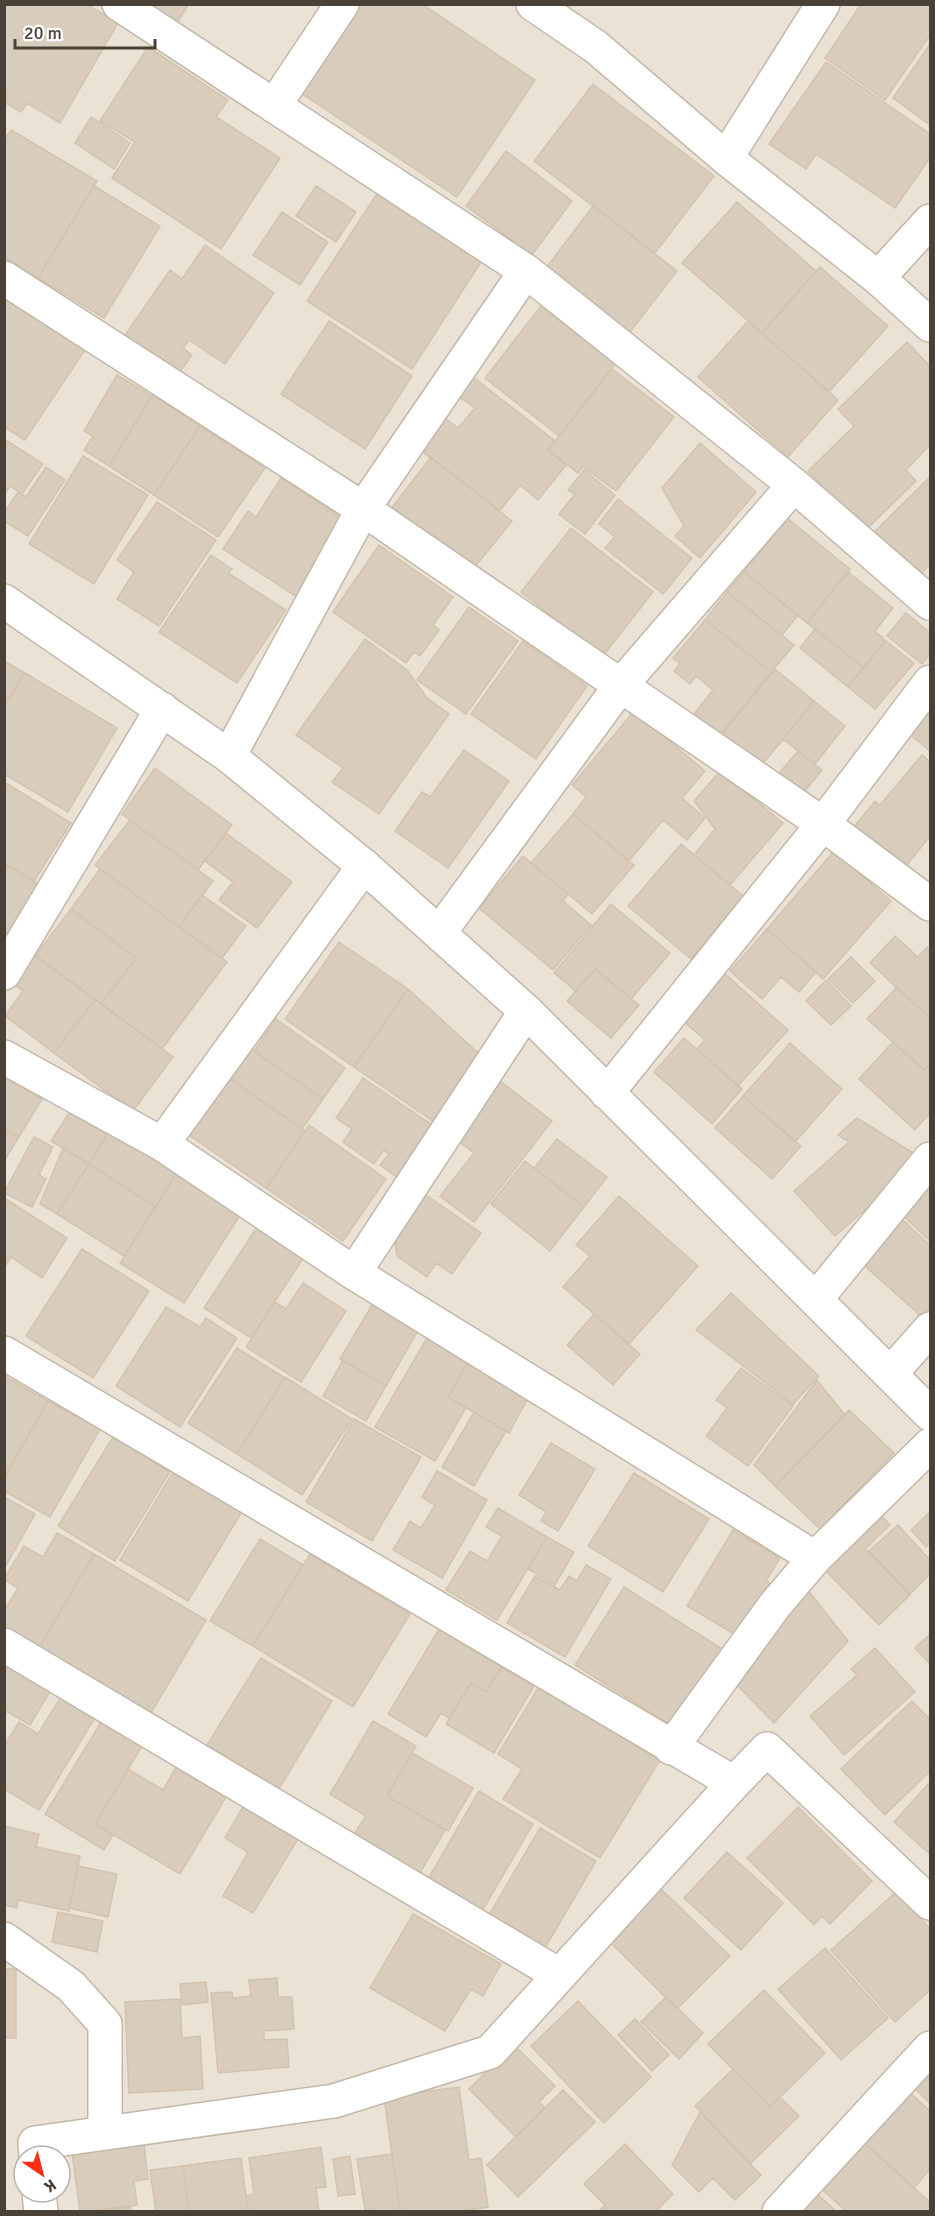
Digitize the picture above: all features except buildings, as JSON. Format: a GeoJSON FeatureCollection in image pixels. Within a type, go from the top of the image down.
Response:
{"type":"FeatureCollection","features":[{"type":"Feature","properties":{"kind":"street"},"geometry":{"type":"LineString","coordinates":[[119,4],[526,271],[794,485],[930,603]]}},
{"type":"Feature","properties":{"kind":"street"},"geometry":{"type":"LineString","coordinates":[[274,106],[342,4]]}},
{"type":"Feature","properties":{"kind":"street"},"geometry":{"type":"LineString","coordinates":[[533,4],[596,46],[726,158],[878,278],[930,325]]}},
{"type":"Feature","properties":{"kind":"street"},"geometry":{"type":"LineString","coordinates":[[726,158],[823,4]]}},
{"type":"Feature","properties":{"kind":"street"},"geometry":{"type":"LineString","coordinates":[[878,278],[930,221]]}},
{"type":"Feature","properties":{"kind":"street"},"geometry":{"type":"LineString","coordinates":[[229,756],[363,509],[526,271]]}},
{"type":"Feature","properties":{"kind":"street"},"geometry":{"type":"LineString","coordinates":[[4,278],[363,509],[823,824],[925,891]]}},
{"type":"Feature","properties":{"kind":"street"},"geometry":{"type":"LineString","coordinates":[[439,933],[621,685],[794,485]]}},
{"type":"Feature","properties":{"kind":"street"},"geometry":{"type":"LineString","coordinates":[[4,601],[229,756],[364,866],[526,1011],[930,1414]]}},
{"type":"Feature","properties":{"kind":"street"},"geometry":{"type":"LineString","coordinates":[[607,1093],[823,824],[930,682]]}},
{"type":"Feature","properties":{"kind":"street"},"geometry":{"type":"LineString","coordinates":[[4,973],[162,709]]}},
{"type":"Feature","properties":{"kind":"street"},"geometry":{"type":"LineString","coordinates":[[162,1144],[364,866]]}},
{"type":"Feature","properties":{"kind":"street"},"geometry":{"type":"LineString","coordinates":[[354,1273],[526,1011]]}},
{"type":"Feature","properties":{"kind":"street"},"geometry":{"type":"LineString","coordinates":[[4,1057],[162,1144],[354,1273],[815,1558]]}},
{"type":"Feature","properties":{"kind":"street"},"geometry":{"type":"LineString","coordinates":[[816,1299],[930,1159]]}},
{"type":"Feature","properties":{"kind":"street"},"geometry":{"type":"LineString","coordinates":[[890,1374],[930,1329]]}},
{"type":"Feature","properties":{"kind":"street"},"geometry":{"type":"LineString","coordinates":[[4,1353],[671,1748],[734,1783]]}},
{"type":"Feature","properties":{"kind":"street"},"geometry":{"type":"LineString","coordinates":[[671,1748],[775,1605],[815,1558],[930,1446]]}},
{"type":"Feature","properties":{"kind":"street"},"geometry":{"type":"LineString","coordinates":[[4,1645],[559,1974]]}},
{"type":"Feature","properties":{"kind":"street"},"geometry":{"type":"LineString","coordinates":[[35,2144],[334,2101],[490,2052],[767,1749],[930,1903]]}},
{"type":"Feature","properties":{"kind":"street"},"geometry":{"type":"LineString","coordinates":[[4,1940],[71,1986],[105,2024],[105,2133]]}},
{"type":"Feature","properties":{"kind":"street"},"geometry":{"type":"LineString","coordinates":[[779,2211],[930,2048]]}},
{"type":"Feature","properties":{"kind":"shaded area"},"geometry":{"type":"Polygon","coordinates":[[[5,5],[930,5],[930,2211],[5,2212],[5,5]]]}}]}
